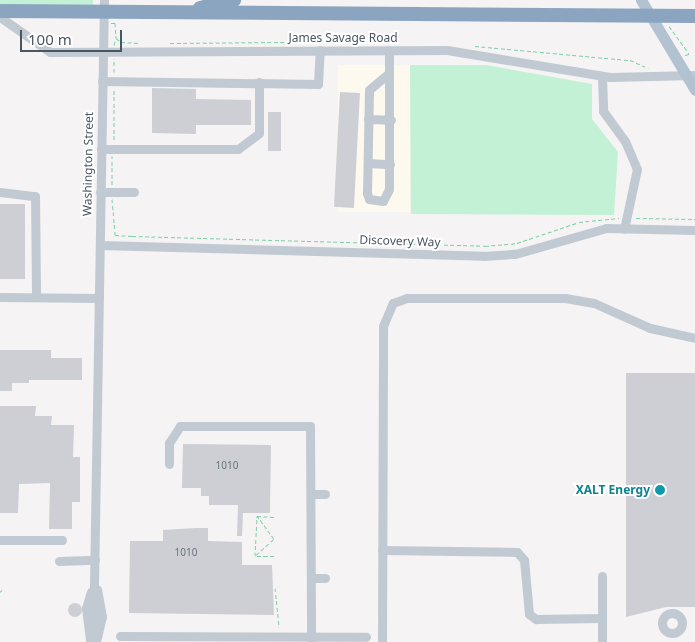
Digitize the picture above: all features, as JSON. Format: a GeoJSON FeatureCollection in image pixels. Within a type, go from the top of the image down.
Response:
{"type":"FeatureCollection","features":[{"type":"Feature","properties":{"kind":"highway"},"geometry":{"type":"LineString","coordinates":[[0,11],[103,6],[180,13],[233,7],[695,16]]}},
{"type":"Feature","properties":{"kind":"main road"},"geometry":{"type":"LineString","coordinates":[[641,0],[691,76],[695,90]]}},
{"type":"Feature","properties":{"kind":"street","name":"Washington Street"},"geometry":{"type":"LineString","coordinates":[[94,642],[103,6]]}},
{"type":"Feature","properties":{"kind":"street","name":"James Savage Road"},"geometry":{"type":"LineString","coordinates":[[0,17],[41,49],[103,52],[114,50],[389,50],[469,52],[602,77],[691,76]]}},
{"type":"Feature","properties":{"kind":"street"},"geometry":{"type":"LineString","coordinates":[[102,81],[318,84],[320,50]]}},
{"type":"Feature","properties":{"kind":"street"},"geometry":{"type":"LineString","coordinates":[[389,50],[390,164],[389,189],[383,201],[369,199],[369,90],[389,73]]}},
{"type":"Feature","properties":{"kind":"street"},"geometry":{"type":"LineString","coordinates":[[602,77],[603,111],[625,140],[637,169],[624,228]]}},
{"type":"Feature","properties":{"kind":"street"},"geometry":{"type":"LineString","coordinates":[[101,149],[238,149],[259,133],[260,82]]}},
{"type":"Feature","properties":{"kind":"street"},"geometry":{"type":"LineString","coordinates":[[368,119],[391,120]]}},
{"type":"Feature","properties":{"kind":"street"},"geometry":{"type":"LineString","coordinates":[[368,163],[390,164]]}},
{"type":"Feature","properties":{"kind":"street"},"geometry":{"type":"LineString","coordinates":[[0,192],[35,196],[36,297]]}},
{"type":"Feature","properties":{"kind":"street"},"geometry":{"type":"LineString","coordinates":[[100,192],[134,192]]}},
{"type":"Feature","properties":{"kind":"street","name":"Discovery Way"},"geometry":{"type":"LineString","coordinates":[[100,245],[484,256],[515,254],[606,228],[695,230]]}},
{"type":"Feature","properties":{"kind":"street"},"geometry":{"type":"LineString","coordinates":[[0,297],[99,298]]}},
{"type":"Feature","properties":{"kind":"street"},"geometry":{"type":"LineString","coordinates":[[382,642],[383,326],[394,303],[407,298],[565,298],[594,303],[650,328],[695,338]]}},
{"type":"Feature","properties":{"kind":"street"},"geometry":{"type":"LineString","coordinates":[[169,464],[169,443],[180,426],[310,426],[311,639]]}},
{"type":"Feature","properties":{"kind":"street"},"geometry":{"type":"LineString","coordinates":[[311,494],[325,494]]}},
{"type":"Feature","properties":{"kind":"street"},"geometry":{"type":"LineString","coordinates":[[0,540],[62,540]]}},
{"type":"Feature","properties":{"kind":"street"},"geometry":{"type":"LineString","coordinates":[[382,550],[517,552],[524,560],[529,614],[536,619],[602,618]]}},
{"type":"Feature","properties":{"kind":"street"},"geometry":{"type":"LineString","coordinates":[[59,560],[95,560]]}},
{"type":"Feature","properties":{"kind":"street"},"geometry":{"type":"LineString","coordinates":[[602,576],[602,642]]}},
{"type":"Feature","properties":{"kind":"street"},"geometry":{"type":"LineString","coordinates":[[311,578],[325,578]]}},
{"type":"Feature","properties":{"kind":"street"},"geometry":{"type":"LineString","coordinates":[[675,613],[686,624],[671,637],[662,626],[666,614],[675,613]]}},
{"type":"Feature","properties":{"kind":"street"},"geometry":{"type":"LineString","coordinates":[[120,636],[311,639],[366,637]]}},
{"type":"Feature","properties":{"kind":"path"},"geometry":{"type":"LineString","coordinates":[[116,38],[114,50],[112,192],[112,229],[115,235],[485,246],[517,244],[579,222],[626,218],[695,219]]}},
{"type":"Feature","properties":{"kind":"path"},"geometry":{"type":"LineString","coordinates":[[256,516],[274,517]]}},
{"type":"Feature","properties":{"kind":"path"},"geometry":{"type":"LineString","coordinates":[[255,556],[274,539],[256,516]]}},
{"type":"Feature","properties":{"kind":"path"},"geometry":{"type":"LineString","coordinates":[[255,556],[256,516]]}},
{"type":"Feature","properties":{"kind":"path"},"geometry":{"type":"LineString","coordinates":[[255,556],[274,556]]}},
{"type":"Feature","properties":{"kind":"path"},"geometry":{"type":"LineString","coordinates":[[275,588],[279,627]]}},
{"type":"Feature","properties":{"kind":"shaded area"},"geometry":{"type":"Polygon","coordinates":[[[338,65],[410,65],[410,212],[338,212],[338,65]]]}},
{"type":"Feature","properties":{"kind":"green space"},"geometry":{"type":"Polygon","coordinates":[[[0,0],[93,0],[93,5],[0,5],[0,0]]]}},
{"type":"Feature","properties":{"kind":"green space"},"geometry":{"type":"Polygon","coordinates":[[[410,65],[486,65],[592,84],[592,119],[618,152],[614,215],[411,214],[410,65]]]}},
{"type":"Feature","properties":{"kind":"building"},"geometry":{"type":"Polygon","coordinates":[[[152,88],[196,89],[196,99],[251,100],[251,125],[196,125],[196,134],[152,133],[152,88]]]}},
{"type":"Feature","properties":{"kind":"building"},"geometry":{"type":"Polygon","coordinates":[[[340,92],[360,93],[354,208],[334,207],[340,92]]]}},
{"type":"Feature","properties":{"kind":"building"},"geometry":{"type":"Polygon","coordinates":[[[268,112],[281,112],[281,151],[268,151],[268,112]]]}},
{"type":"Feature","properties":{"kind":"building"},"geometry":{"type":"Polygon","coordinates":[[[0,204],[25,204],[25,279],[0,279],[0,204]]]}},
{"type":"Feature","properties":{"kind":"building"},"geometry":{"type":"Polygon","coordinates":[[[0,350],[51,350],[51,358],[82,358],[82,380],[29,380],[29,383],[12,383],[12,391],[0,391],[0,350]]]}},
{"type":"Feature","properties":{"kind":"building","name":"XALT Energy"},"geometry":{"type":"Polygon","coordinates":[[[626,373],[695,373],[695,607],[666,607],[626,617],[626,373]]]}},
{"type":"Feature","properties":{"kind":"building"},"geometry":{"type":"Polygon","coordinates":[[[0,406],[36,406],[35,416],[52,416],[51,425],[74,425],[73,457],[80,457],[80,502],[72,502],[72,529],[49,529],[50,483],[19,484],[18,513],[0,513],[0,406]]]}},
{"type":"Feature","properties":{"kind":"building"},"geometry":{"type":"Polygon","coordinates":[[[183,444],[271,445],[270,513],[243,513],[242,536],[237,536],[238,505],[209,505],[209,496],[201,496],[201,488],[182,488],[183,444]]]}},
{"type":"Feature","properties":{"kind":"building"},"geometry":{"type":"Polygon","coordinates":[[[208,528],[208,541],[242,542],[242,565],[272,565],[274,615],[129,613],[130,541],[163,541],[163,530],[208,528]]]}},
{"type":"Feature","properties":{"kind":"building"},"geometry":{"type":"Polygon","coordinates":[[[72,603],[78,603],[82,610],[78,617],[72,617],[68,613],[68,607],[72,603]]]}},
{"type":"Feature","properties":{"kind":"place","name":"XALT Energy"},"geometry":{"type":"Point","coordinates":[660,490]}}]}
